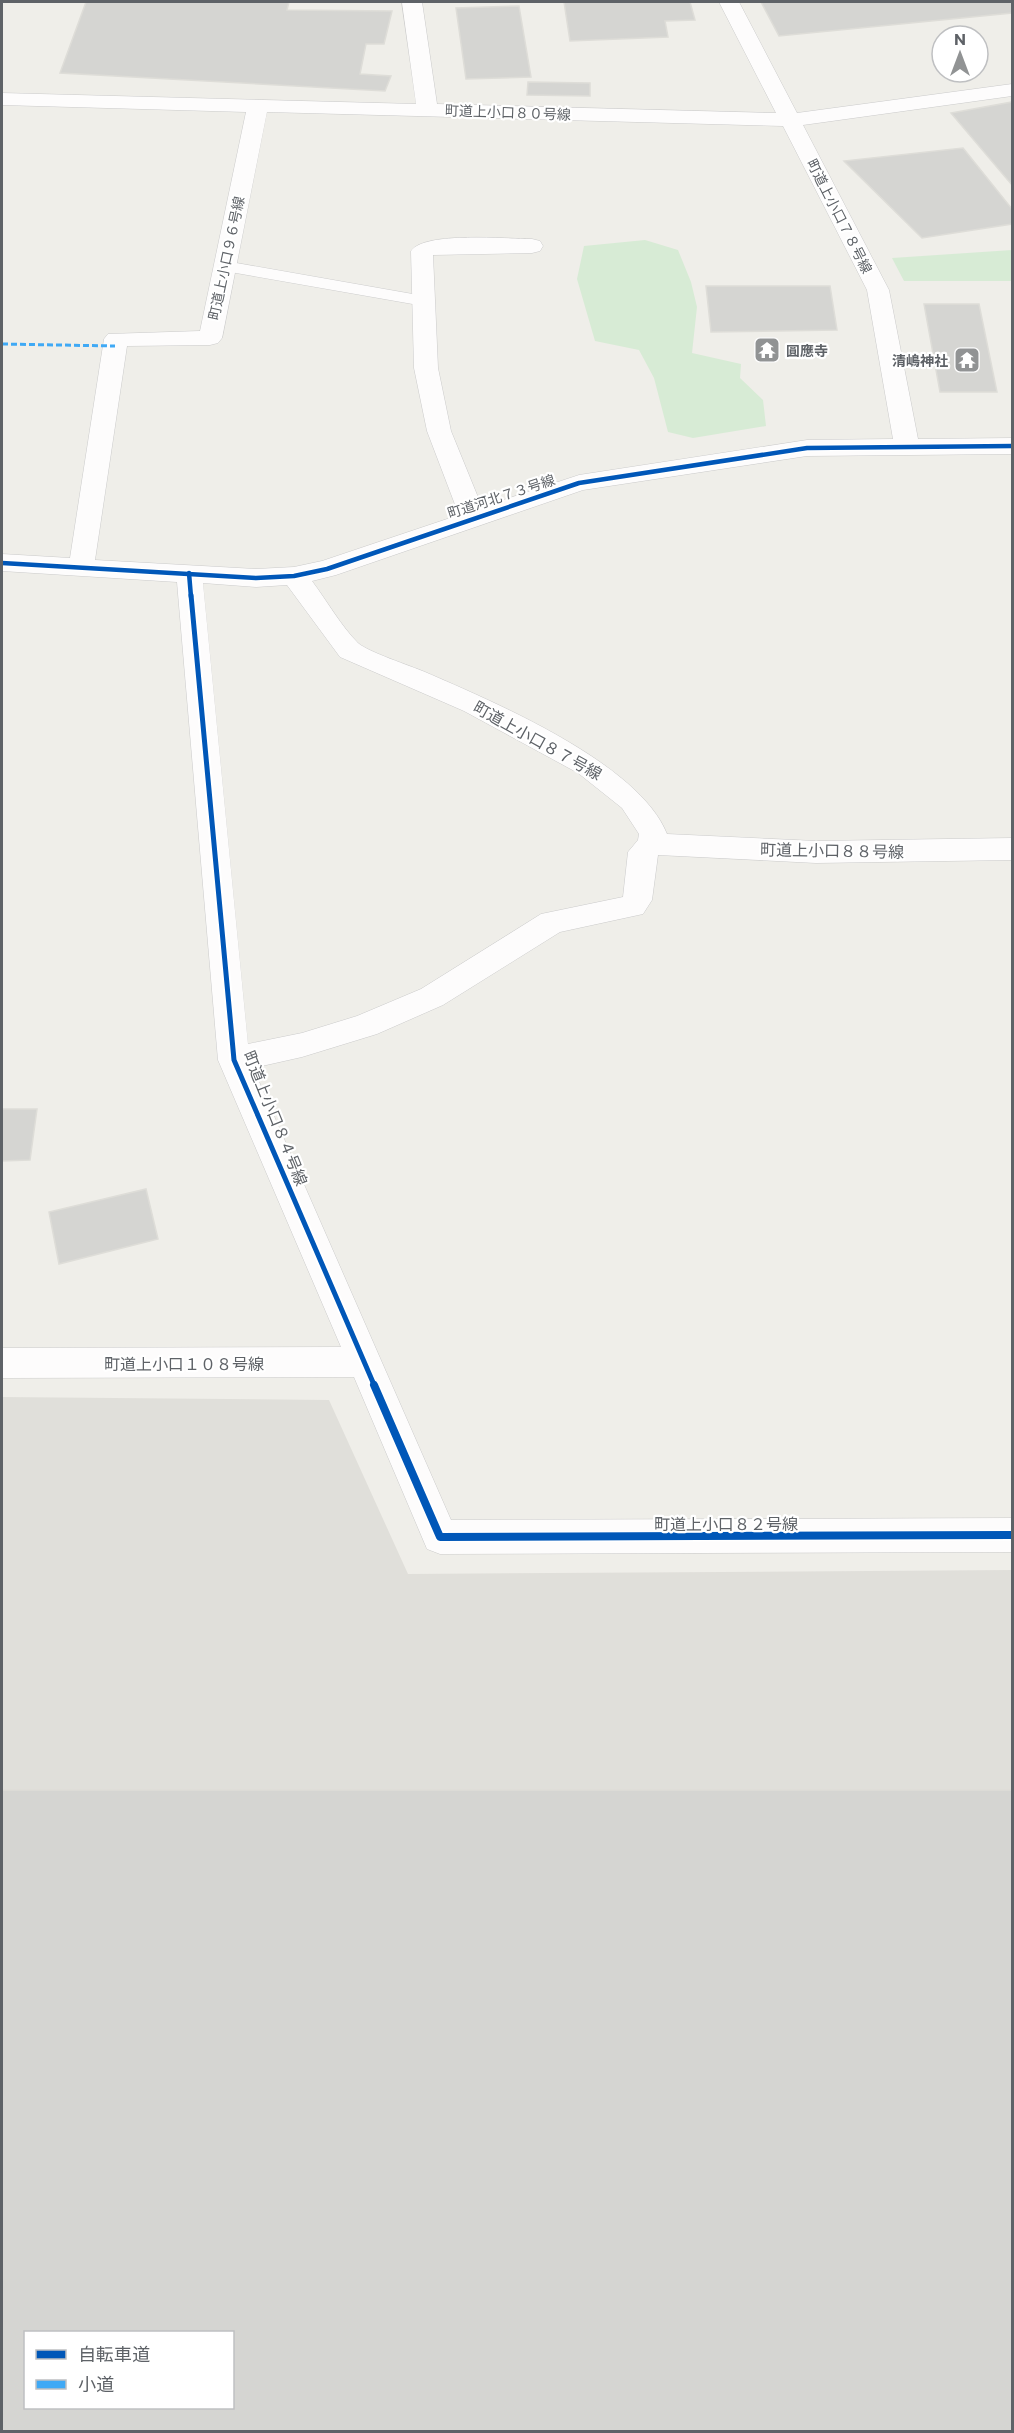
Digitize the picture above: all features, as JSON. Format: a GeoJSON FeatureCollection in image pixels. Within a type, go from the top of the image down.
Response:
{"type":"FeatureCollection","features":[{"type":"Feature","properties":{"kind":"street"},"geometry":{"type":"LineString","coordinates":[[412,2],[427,110]]}},
{"type":"Feature","properties":{"kind":"street","name":"町道上小口７８号線"},"geometry":{"type":"LineString","coordinates":[[729,2],[878,290],[907,447]]}},
{"type":"Feature","properties":{"kind":"street","name":"町道上小口８０号線"},"geometry":{"type":"LineString","coordinates":[[2,99],[790,120],[1012,90]]}},
{"type":"Feature","properties":{"kind":"street","name":"町道上小口９６号線"},"geometry":{"type":"LineString","coordinates":[[81,568],[116,339],[210,339],[258,106]]}},
{"type":"Feature","properties":{"kind":"street"},"geometry":{"type":"LineString","coordinates":[[473,517],[438,431],[426,368],[422,251],[436,246],[532,246]]}},
{"type":"Feature","properties":{"kind":"street","name":"町道河北７３号線"},"geometry":{"type":"LineString","coordinates":[[2,563],[256,578],[294,576],[327,569],[473,517],[579,483],[807,448],[1012,446]]}},
{"type":"Feature","properties":{"kind":"street","name":"町道上小口８４号線"},"geometry":{"type":"LineString","coordinates":[[189,573],[234,1060],[440,1538]]}},
{"type":"Feature","properties":{"kind":"street","name":"町道上小口８７号線"},"geometry":{"type":"LineString","coordinates":[[294,576],[350,651],[474,704],[588,766],[632,801],[649,824],[653,834],[652,844]]}},
{"type":"Feature","properties":{"kind":"street"},"geometry":{"type":"LineString","coordinates":[[234,1060],[302,1045],[366,1024],[432,997],[552,922],[633,906],[637,900],[643,852],[652,844]]}},
{"type":"Feature","properties":{"kind":"street","name":"町道上小口８８号線"},"geometry":{"type":"LineString","coordinates":[[652,844],[816,852],[1012,849]]}},
{"type":"Feature","properties":{"kind":"street","name":"町道上小口１０８号線"},"geometry":{"type":"LineString","coordinates":[[2,1363],[366,1362]]}},
{"type":"Feature","properties":{"kind":"street","name":"町道上小口８２号線"},"geometry":{"type":"LineString","coordinates":[[440,1538],[1012,1534]]}},
{"type":"Feature","properties":{"kind":"lane"},"geometry":{"type":"LineString","coordinates":[[225,266],[424,301]]}},
{"type":"Feature","properties":{"kind":"shaded area"},"geometry":{"type":"Polygon","coordinates":[[[2,1397],[329,1400],[408,1574],[1012,1570],[1012,2431],[2,2432],[2,1397]]]}},
{"type":"Feature","properties":{"kind":"green space"},"geometry":{"type":"Polygon","coordinates":[[[645,240],[678,250],[691,282],[697,307],[692,353],[741,364],[740,378],[763,400],[766,426],[693,438],[668,432],[654,378],[639,350],[595,341],[577,279],[584,246],[645,240]]]}},
{"type":"Feature","properties":{"kind":"green space"},"geometry":{"type":"Polygon","coordinates":[[[1012,250],[1012,281],[904,281],[892,258],[1012,250]]]}},
{"type":"Feature","properties":{"kind":"building"},"geometry":{"type":"Polygon","coordinates":[[[86,2],[289,2],[287,10],[392,11],[384,44],[366,44],[360,74],[391,76],[385,91],[60,73],[86,2]]]}},
{"type":"Feature","properties":{"kind":"building"},"geometry":{"type":"Polygon","coordinates":[[[564,2],[690,2],[695,20],[665,21],[668,37],[570,41],[564,2]]]}},
{"type":"Feature","properties":{"kind":"building"},"geometry":{"type":"Polygon","coordinates":[[[761,2],[1012,2],[1012,13],[779,36],[761,2]]]}},
{"type":"Feature","properties":{"kind":"building"},"geometry":{"type":"Polygon","coordinates":[[[519,6],[531,77],[466,79],[456,8],[519,6]]]}},
{"type":"Feature","properties":{"kind":"building"},"geometry":{"type":"Polygon","coordinates":[[[528,82],[590,83],[590,96],[527,95],[528,82]]]}},
{"type":"Feature","properties":{"kind":"building"},"geometry":{"type":"Polygon","coordinates":[[[1012,102],[1012,185],[951,113],[1012,102]]]}},
{"type":"Feature","properties":{"kind":"building"},"geometry":{"type":"Polygon","coordinates":[[[963,148],[1012,209],[1012,224],[922,238],[844,161],[963,148]]]}},
{"type":"Feature","properties":{"kind":"building"},"geometry":{"type":"Polygon","coordinates":[[[706,286],[830,286],[837,330],[711,332],[706,286]]]}},
{"type":"Feature","properties":{"kind":"building"},"geometry":{"type":"Polygon","coordinates":[[[924,304],[979,304],[997,392],[940,392],[924,304]]]}},
{"type":"Feature","properties":{"kind":"building"},"geometry":{"type":"Polygon","coordinates":[[[2,1109],[37,1109],[30,1160],[2,1161],[2,1109]]]}},
{"type":"Feature","properties":{"kind":"building"},"geometry":{"type":"Polygon","coordinates":[[[146,1189],[158,1239],[59,1264],[49,1212],[146,1189]]]}},
{"type":"Feature","properties":{"kind":"building"},"geometry":{"type":"Polygon","coordinates":[[[2,1790],[1012,1790],[1012,2432],[2,2432],[2,1790]]]}},
{"type":"Feature","properties":{"kind":"marked path"},"geometry":{"type":"LineString","coordinates":[[2,344],[115,346]]}},
{"type":"Feature","properties":{"kind":"cycle path"},"geometry":{"type":"LineString","coordinates":[[2,563],[256,578],[294,576],[327,569],[579,483],[807,448],[1012,446]]}},
{"type":"Feature","properties":{"kind":"cycle path"},"geometry":{"type":"LineString","coordinates":[[189,573],[234,1060],[440,1537],[1012,1535]]}},
{"type":"Feature","properties":{"kind":"place","name":"圓應寺"},"geometry":{"type":"Point","coordinates":[767,350]}},
{"type":"Feature","properties":{"kind":"place","name":"清嶋神社"},"geometry":{"type":"Point","coordinates":[967,360]}}]}
